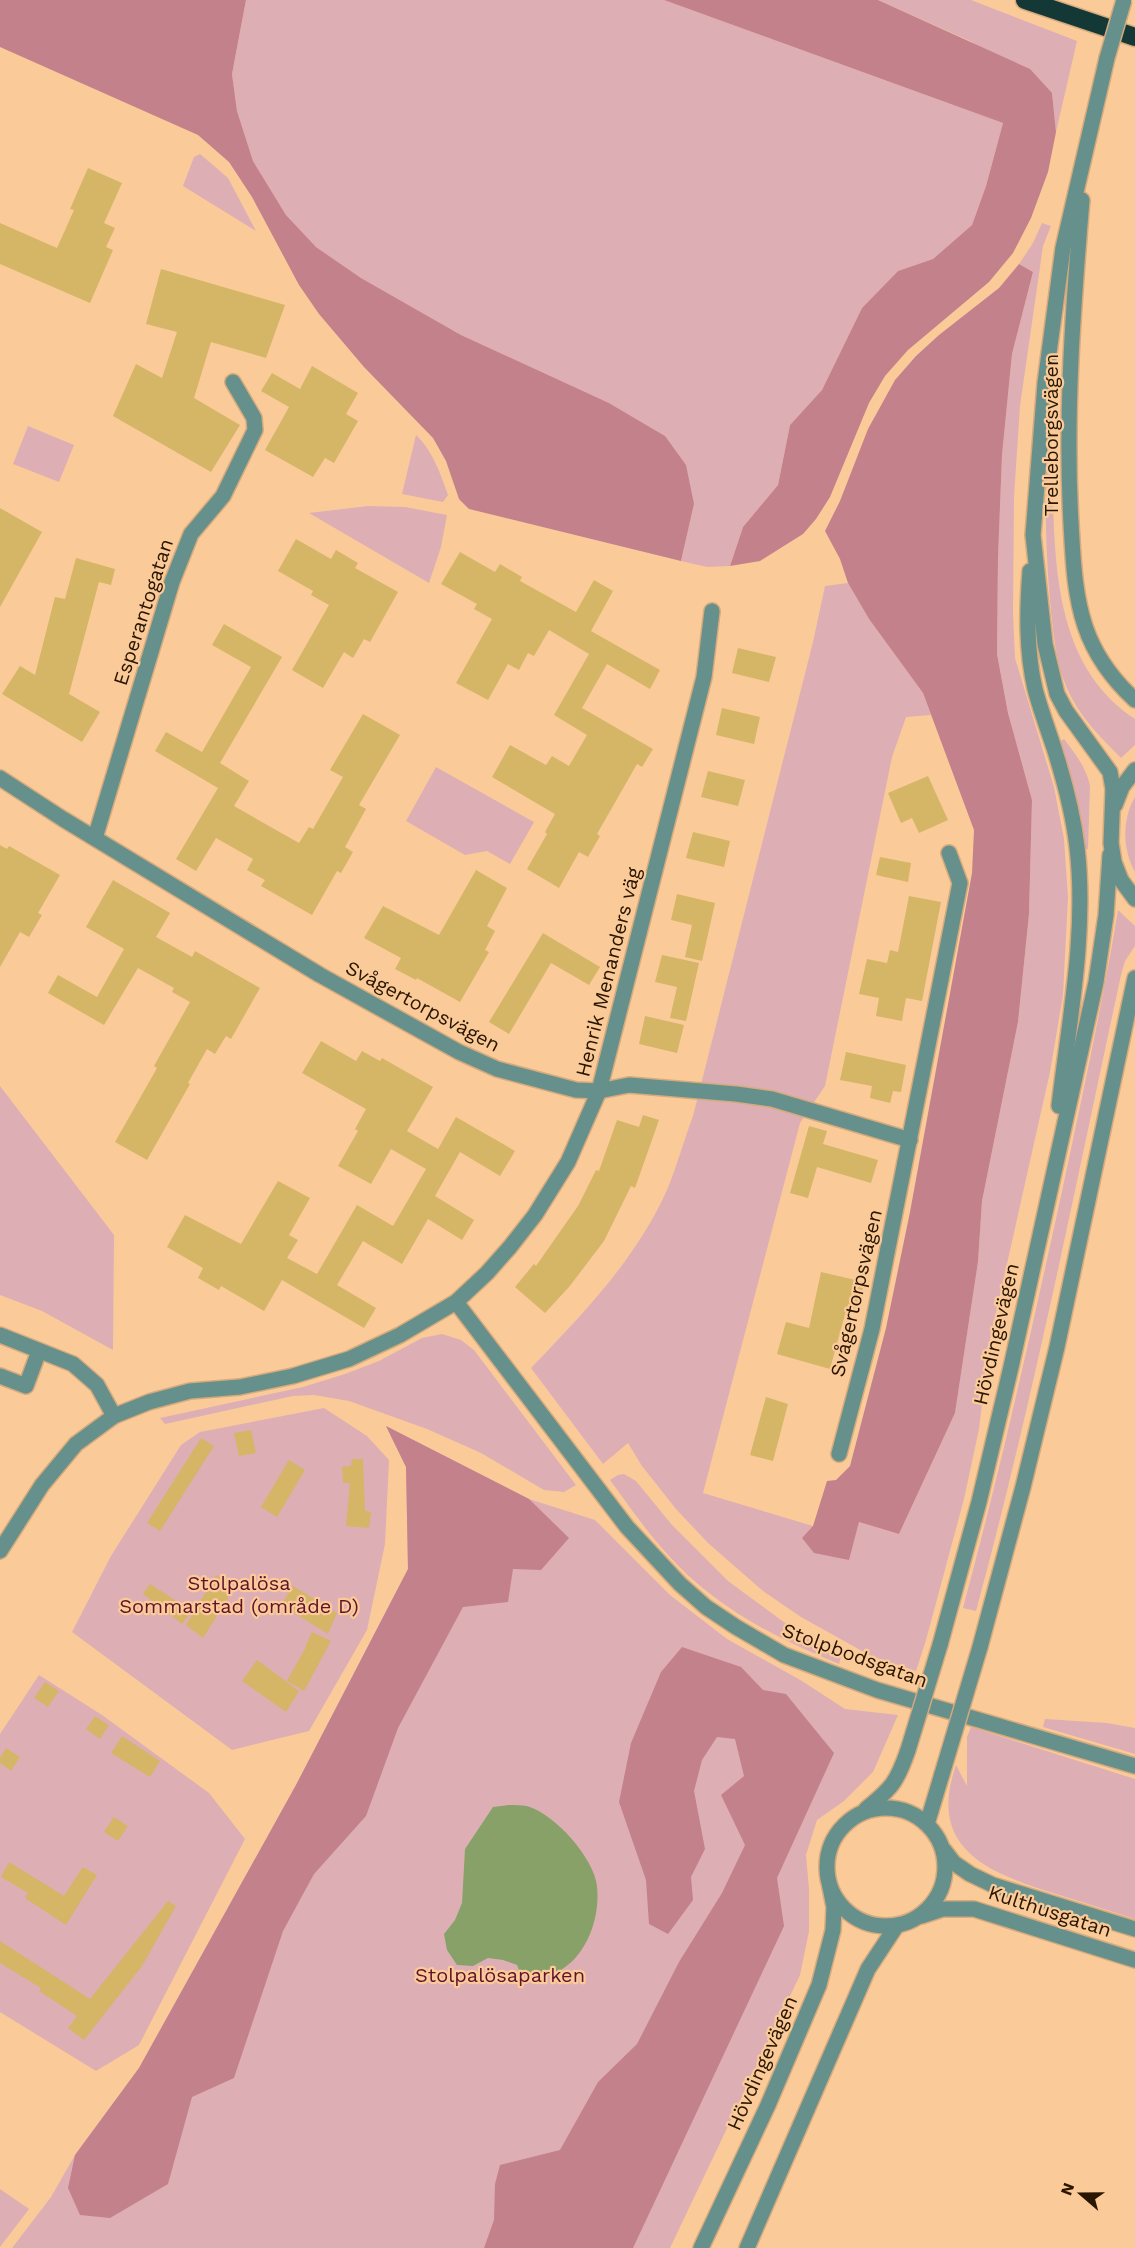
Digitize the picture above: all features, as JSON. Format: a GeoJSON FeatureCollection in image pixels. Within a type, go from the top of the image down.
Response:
{"type":"FeatureCollection","features":[{"type":"Feature","properties":{"kind":"highway"},"geometry":{"type":"LineString","coordinates":[[1026,0],[1135,44]]}},
{"type":"Feature","properties":{"kind":"highway"},"geometry":{"type":"LineString","coordinates":[[1063,14],[1135,37]]}},
{"type":"Feature","properties":{"kind":"street","name":"Trelleborgsvägen"},"geometry":{"type":"LineString","coordinates":[[1111,843],[1113,789],[1110,772],[1066,711],[1057,694],[1045,644],[1034,535],[1039,445],[1063,248],[1107,58],[1124,0]]}},
{"type":"Feature","properties":{"kind":"street","name":"Trelleborgsvägen"},"geometry":{"type":"LineString","coordinates":[[1086,152],[1077,257],[1070,414],[1070,490],[1075,575],[1084,625],[1094,650],[1107,671],[1135,700]]}},
{"type":"Feature","properties":{"kind":"street","name":"Esperantogatan"},"geometry":{"type":"LineString","coordinates":[[95,838],[172,582],[191,534],[224,496],[255,430],[254,418],[233,382]]}},
{"type":"Feature","properties":{"kind":"street"},"geometry":{"type":"LineString","coordinates":[[1034,535],[1028,600],[1031,662],[1035,688],[1072,811],[1079,892],[1075,980],[1052,1180]]}},
{"type":"Feature","properties":{"kind":"street","name":"Henrik Menanders väg"},"geometry":{"type":"LineString","coordinates":[[0,1551],[42,1485],[64,1458],[76,1444],[114,1416],[149,1402],[190,1391],[250,1385],[293,1376],[349,1359],[400,1335],[456,1302],[487,1273],[510,1247],[554,1186],[575,1148],[599,1091],[704,677],[712,611]]}},
{"type":"Feature","properties":{"kind":"street"},"geometry":{"type":"LineString","coordinates":[[1112,816],[1122,787],[1135,770]]}},
{"type":"Feature","properties":{"kind":"street","name":"Svågertorpsvägen"},"geometry":{"type":"LineString","coordinates":[[0,778],[21,794],[320,975],[459,1052],[497,1069],[576,1090],[599,1091],[629,1085],[772,1099],[910,1140]]}},
{"type":"Feature","properties":{"kind":"street"},"geometry":{"type":"LineString","coordinates":[[1111,843],[1114,862],[1121,880],[1135,899]]}},
{"type":"Feature","properties":{"kind":"street","name":"Hövdingevägen"},"geometry":{"type":"LineString","coordinates":[[701,2248],[768,2105],[819,1984],[833,1930],[834,1907],[826,1870],[828,1852],[835,1835],[847,1821],[863,1812],[889,1791],[900,1772],[940,1645],[979,1502],[1011,1366],[1096,982],[1106,915],[1111,843]]}},
{"type":"Feature","properties":{"kind":"street","name":"Svågertorpsvägen"},"geometry":{"type":"LineString","coordinates":[[839,1454],[872,1329],[960,883],[949,853]]}},
{"type":"Feature","properties":{"kind":"street"},"geometry":{"type":"LineString","coordinates":[[927,1824],[980,1647],[1023,1487],[1057,1347],[1135,978]]}},
{"type":"Feature","properties":{"kind":"street","name":"Stolpbodsgatan"},"geometry":{"type":"LineString","coordinates":[[456,1302],[627,1527],[680,1584],[706,1607],[784,1655],[877,1690],[1135,1766]]}},
{"type":"Feature","properties":{"kind":"street"},"geometry":{"type":"LineString","coordinates":[[0,1335],[73,1364],[83,1371],[98,1385],[114,1416]]}},
{"type":"Feature","properties":{"kind":"street"},"geometry":{"type":"LineString","coordinates":[[0,1376],[26,1386],[39,1351]]}},
{"type":"Feature","properties":{"kind":"street","name":"Hövdingevägen"},"geometry":{"type":"LineString","coordinates":[[830,1887],[836,1900],[857,1919],[883,1926],[897,1925],[916,1918],[929,1908],[939,1894],[944,1879],[945,1863],[942,1847],[936,1834],[927,1824],[913,1814],[897,1808],[879,1807],[863,1812]]}},
{"type":"Feature","properties":{"kind":"street","name":"Kulthusgatan"},"geometry":{"type":"LineString","coordinates":[[942,1847],[954,1863],[970,1874],[993,1884],[1135,1929]]}},
{"type":"Feature","properties":{"kind":"street","name":"Kulthusgatan"},"geometry":{"type":"LineString","coordinates":[[916,1918],[943,1909],[974,1909],[1135,1960]]}},
{"type":"Feature","properties":{"kind":"street"},"geometry":{"type":"LineString","coordinates":[[747,2248],[868,1970],[897,1925]]}},
{"type":"Feature","properties":{"kind":"green space"},"geometry":{"type":"Polygon","coordinates":[[[246,0],[664,0],[1003,123],[986,186],[972,225],[933,259],[898,271],[862,308],[822,390],[790,425],[778,485],[743,527],[730,566],[707,567],[681,561],[694,504],[665,436],[609,403],[461,335],[361,278],[316,247],[286,215],[253,161],[237,111],[232,74],[246,0]]]}},
{"type":"Feature","properties":{"kind":"green space"},"geometry":{"type":"Polygon","coordinates":[[[878,0],[971,0],[1077,41],[1056,132],[1052,93],[970,41],[878,0]]]}},
{"type":"Feature","properties":{"kind":"green space"},"geometry":{"type":"Polygon","coordinates":[[[200,154],[228,178],[256,231],[183,186],[194,157],[200,154]]]}},
{"type":"Feature","properties":{"kind":"green space"},"geometry":{"type":"Polygon","coordinates":[[[1042,223],[1051,226],[1043,246],[1020,406],[1014,497],[1013,613],[1015,658],[1054,787],[1064,839],[1068,897],[1063,995],[1050,1072],[989,1344],[979,1429],[964,1499],[916,1671],[871,1656],[801,1617],[763,1591],[708,1543],[676,1509],[642,1466],[628,1443],[603,1464],[531,1368],[607,1285],[640,1239],[667,1190],[693,1116],[813,642],[825,586],[848,583],[869,619],[923,693],[931,715],[906,717],[892,757],[825,1086],[800,1123],[703,1493],[813,1526],[848,1560],[859,1522],[899,1534],[955,1413],[978,1262],[982,1201],[1018,1022],[1029,914],[1032,800],[1008,713],[997,654],[998,558],[1002,455],[1012,354],[1033,272],[1019,264],[1033,243],[1042,223]]]}},
{"type":"Feature","properties":{"kind":"green space"},"geometry":{"type":"Polygon","coordinates":[[[28,426],[74,445],[59,482],[13,464],[28,426]]]}},
{"type":"Feature","properties":{"kind":"green space"},"geometry":{"type":"Polygon","coordinates":[[[416,435],[427,448],[439,471],[448,495],[443,502],[402,494],[416,435]]]}},
{"type":"Feature","properties":{"kind":"green space"},"geometry":{"type":"Polygon","coordinates":[[[1046,464],[1052,464],[1057,569],[1072,637],[1087,668],[1107,696],[1135,719],[1135,745],[1121,758],[1083,716],[1071,697],[1059,666],[1053,633],[1049,584],[1046,464]]]}},
{"type":"Feature","properties":{"kind":"green space"},"geometry":{"type":"Polygon","coordinates":[[[368,506],[405,507],[447,515],[441,547],[429,583],[309,513],[368,506]]]}},
{"type":"Feature","properties":{"kind":"green space"},"geometry":{"type":"Polygon","coordinates":[[[1064,739],[1083,767],[1090,786],[1088,849],[1083,849],[1059,742],[1064,739]]]}},
{"type":"Feature","properties":{"kind":"green space"},"geometry":{"type":"Polygon","coordinates":[[[436,767],[534,822],[510,864],[487,851],[465,855],[406,821],[436,767]]]}},
{"type":"Feature","properties":{"kind":"green space"},"geometry":{"type":"Polygon","coordinates":[[[1135,797],[1135,872],[1128,854],[1125,834],[1128,815],[1135,797]]]}},
{"type":"Feature","properties":{"kind":"green space"},"geometry":{"type":"Polygon","coordinates":[[[1118,910],[1135,926],[1135,946],[1125,961],[1121,975],[1035,1374],[976,1611],[963,1608],[1003,1449],[1064,1182],[1118,910]]]}},
{"type":"Feature","properties":{"kind":"green space"},"geometry":{"type":"Polygon","coordinates":[[[0,1086],[114,1235],[113,1350],[42,1311],[0,1295],[0,1086]]]}},
{"type":"Feature","properties":{"kind":"green space"},"geometry":{"type":"Polygon","coordinates":[[[442,1334],[461,1340],[474,1350],[576,1485],[564,1492],[544,1490],[481,1453],[427,1429],[349,1401],[314,1395],[293,1396],[165,1424],[160,1418],[303,1387],[379,1361],[422,1338],[442,1334]]]}},
{"type":"Feature","properties":{"kind":"green space","name":"Stolpalösa Sommarstad (område D)"},"geometry":{"type":"Polygon","coordinates":[[[324,1408],[367,1436],[389,1460],[385,1544],[367,1630],[309,1731],[232,1750],[72,1632],[111,1556],[181,1445],[200,1432],[324,1408]]]}},
{"type":"Feature","properties":{"kind":"green space","name":"Stolpalösaparken"},"geometry":{"type":"Polygon","coordinates":[[[386,1426],[529,1499],[595,1520],[670,1595],[727,1639],[802,1681],[845,1709],[898,1715],[873,1772],[844,1801],[817,1820],[806,1855],[809,1931],[800,1975],[670,2248],[12,2248],[51,2197],[75,2155],[139,2068],[296,1785],[408,1569],[406,1467],[386,1426]]]}},
{"type":"Feature","properties":{"kind":"green space"},"geometry":{"type":"Polygon","coordinates":[[[624,1474],[636,1481],[672,1525],[728,1581],[796,1631],[841,1657],[839,1664],[793,1644],[748,1620],[706,1591],[653,1538],[610,1480],[624,1474]]]}},
{"type":"Feature","properties":{"kind":"green space"},"geometry":{"type":"Polygon","coordinates":[[[39,1675],[102,1715],[209,1793],[245,1839],[139,2045],[96,2071],[0,2012],[0,1734],[39,1675]]]}},
{"type":"Feature","properties":{"kind":"green space"},"geometry":{"type":"Polygon","coordinates":[[[1045,1719],[1107,1723],[1135,1728],[1135,1754],[1043,1727],[1045,1719]]]}},
{"type":"Feature","properties":{"kind":"green space"},"geometry":{"type":"Polygon","coordinates":[[[971,1727],[1135,1779],[1135,1919],[1008,1877],[970,1854],[957,1838],[950,1818],[949,1794],[956,1765],[967,1786],[967,1737],[971,1727]]]}},
{"type":"Feature","properties":{"kind":"green space"},"geometry":{"type":"Polygon","coordinates":[[[0,2189],[29,2209],[0,2247],[0,2189]]]}},
{"type":"Feature","properties":{"kind":"shaded area"},"geometry":{"type":"Polygon","coordinates":[[[0,0],[246,0],[232,74],[237,111],[253,161],[286,215],[316,247],[361,278],[461,335],[609,403],[665,436],[686,465],[694,504],[681,561],[469,509],[459,499],[446,461],[433,438],[364,367],[319,314],[299,285],[252,197],[229,162],[198,135],[0,47],[0,0]]]}},
{"type":"Feature","properties":{"kind":"shaded area"},"geometry":{"type":"Polygon","coordinates":[[[664,0],[878,0],[1030,69],[1052,93],[1056,132],[1048,172],[1031,218],[1013,253],[989,282],[908,350],[885,376],[869,403],[830,497],[803,534],[760,561],[730,566],[743,527],[778,485],[790,425],[822,390],[862,308],[898,271],[933,259],[972,225],[986,186],[1003,123],[664,0]]]}},
{"type":"Feature","properties":{"kind":"shaded area"},"geometry":{"type":"Polygon","coordinates":[[[1019,264],[1033,272],[1012,354],[1002,455],[997,654],[1008,713],[1032,800],[1029,914],[1018,1022],[982,1201],[978,1262],[955,1413],[899,1534],[859,1522],[849,1560],[814,1553],[802,1538],[813,1526],[827,1481],[836,1480],[850,1466],[886,1328],[910,1212],[972,873],[974,830],[923,693],[869,619],[848,583],[840,559],[825,531],[840,501],[868,429],[895,380],[939,335],[999,288],[1019,264]]]}},
{"type":"Feature","properties":{"kind":"shaded area"},"geometry":{"type":"Polygon","coordinates":[[[386,1426],[529,1499],[569,1538],[541,1570],[513,1569],[508,1602],[463,1607],[398,1728],[366,1816],[314,1874],[283,1931],[234,2078],[192,2097],[168,2184],[110,2218],[80,2215],[68,2188],[75,2155],[139,2068],[296,1785],[408,1569],[406,1467],[386,1426]]]}},
{"type":"Feature","properties":{"kind":"shaded area"},"geometry":{"type":"Polygon","coordinates":[[[682,1647],[741,1667],[763,1690],[786,1694],[834,1753],[777,1878],[784,1926],[633,2248],[484,2248],[494,2220],[495,2184],[500,2165],[560,2150],[598,2082],[637,2044],[679,1962],[722,1893],[745,1845],[721,1795],[744,1776],[735,1739],[717,1737],[702,1760],[694,1791],[705,1849],[691,1877],[693,1900],[668,1934],[649,1924],[646,1880],[619,1802],[631,1743],[661,1672],[682,1647]]]}},
{"type":"Feature","properties":{"kind":"shaded area"},"geometry":{"type":"Polygon","coordinates":[[[527,1806],[561,1827],[589,1863],[597,1886],[596,1915],[586,1942],[569,1964],[544,1977],[521,1975],[517,1965],[503,1960],[488,1958],[473,1966],[457,1965],[447,1950],[444,1934],[455,1920],[462,1903],[465,1849],[493,1807],[527,1806]]]}},
{"type":"Feature","properties":{"kind":"building"},"geometry":{"type":"Polygon","coordinates":[[[88,168],[122,183],[104,223],[115,228],[106,247],[113,250],[90,303],[0,264],[0,223],[57,248],[74,210],[70,209],[88,168]]]}},
{"type":"Feature","properties":{"kind":"building"},"geometry":{"type":"Polygon","coordinates":[[[161,269],[285,305],[266,358],[211,342],[194,398],[240,425],[211,472],[113,416],[136,364],[162,378],[177,332],[146,324],[161,269]]]}},
{"type":"Feature","properties":{"kind":"building"},"geometry":{"type":"Polygon","coordinates":[[[312,366],[358,393],[346,414],[358,421],[334,463],[325,458],[313,477],[265,450],[289,407],[261,391],[272,373],[300,389],[312,366]]]}},
{"type":"Feature","properties":{"kind":"building"},"geometry":{"type":"Polygon","coordinates":[[[0,508],[42,532],[0,607],[0,508]]]}},
{"type":"Feature","properties":{"kind":"building"},"geometry":{"type":"Polygon","coordinates":[[[296,539],[331,559],[336,550],[358,563],[355,568],[398,592],[370,642],[364,639],[353,658],[344,652],[323,688],[292,670],[329,605],[311,595],[313,591],[278,571],[296,539]]]}},
{"type":"Feature","properties":{"kind":"building"},"geometry":{"type":"Polygon","coordinates":[[[460,552],[495,572],[500,564],[522,577],[520,581],[576,612],[594,580],[613,591],[591,631],[660,670],[650,689],[607,664],[582,708],[653,749],[642,767],[637,764],[597,834],[600,836],[588,857],[579,852],[559,888],[527,869],[547,834],[545,832],[555,814],[492,777],[510,745],[546,765],[552,756],[569,766],[587,735],[554,715],[589,654],[549,630],[534,656],[528,653],[519,670],[508,664],[488,700],[456,683],[492,619],[474,609],[477,604],[441,584],[460,552]]]}},
{"type":"Feature","properties":{"kind":"building"},"geometry":{"type":"Polygon","coordinates":[[[76,558],[115,569],[111,585],[99,582],[69,694],[100,712],[82,742],[2,694],[20,666],[35,675],[55,597],[65,599],[76,558]]]}},
{"type":"Feature","properties":{"kind":"building"},"geometry":{"type":"Polygon","coordinates":[[[224,624],[282,657],[220,763],[249,781],[234,806],[299,843],[309,827],[313,829],[343,777],[330,770],[363,714],[400,735],[359,805],[366,809],[345,847],[353,852],[341,873],[337,871],[312,915],[261,886],[265,880],[247,870],[253,859],[216,838],[196,871],[176,859],[218,788],[155,751],[166,732],[202,752],[251,667],[212,645],[224,624]]]}},
{"type":"Feature","properties":{"kind":"building"},"geometry":{"type":"Polygon","coordinates":[[[738,648],[776,657],[769,682],[732,673],[738,648]]]}},
{"type":"Feature","properties":{"kind":"building"},"geometry":{"type":"Polygon","coordinates":[[[722,708],[760,717],[754,744],[716,735],[722,708]]]}},
{"type":"Feature","properties":{"kind":"building"},"geometry":{"type":"Polygon","coordinates":[[[708,771],[745,780],[738,806],[701,797],[708,771]]]}},
{"type":"Feature","properties":{"kind":"building"},"geometry":{"type":"Polygon","coordinates":[[[928,776],[948,820],[919,833],[912,818],[901,823],[888,793],[928,776]]]}},
{"type":"Feature","properties":{"kind":"building"},"geometry":{"type":"Polygon","coordinates":[[[693,832],[730,841],[724,867],[686,858],[693,832]]]}},
{"type":"Feature","properties":{"kind":"building"},"geometry":{"type":"Polygon","coordinates":[[[0,845],[7,849],[9,846],[60,875],[38,913],[42,915],[29,937],[20,932],[0,967],[0,845]]]}},
{"type":"Feature","properties":{"kind":"building"},"geometry":{"type":"Polygon","coordinates":[[[880,857],[911,863],[908,882],[876,875],[880,857]]]}},
{"type":"Feature","properties":{"kind":"building"},"geometry":{"type":"Polygon","coordinates":[[[476,870],[507,888],[487,926],[495,931],[485,950],[489,952],[460,1002],[417,978],[416,980],[395,969],[401,958],[364,938],[383,906],[439,935],[476,870]]]}},
{"type":"Feature","properties":{"kind":"building"},"geometry":{"type":"Polygon","coordinates":[[[113,880],[170,913],[156,937],[192,957],[195,951],[260,988],[231,1039],[226,1036],[215,1054],[207,1049],[147,1160],[115,1142],[157,1068],[154,1066],[190,1002],[172,992],[174,988],[138,968],[104,1025],[48,993],[58,975],[97,997],[124,949],[86,927],[113,880]]]}},
{"type":"Feature","properties":{"kind":"building"},"geometry":{"type":"Polygon","coordinates":[[[677,894],[715,903],[702,961],[685,957],[692,925],[671,920],[677,894]]]}},
{"type":"Feature","properties":{"kind":"building"},"geometry":{"type":"Polygon","coordinates":[[[909,896],[941,902],[922,1001],[906,998],[902,1021],[876,1016],[879,998],[859,994],[867,959],[887,963],[890,950],[898,952],[909,896]]]}},
{"type":"Feature","properties":{"kind":"building"},"geometry":{"type":"Polygon","coordinates":[[[543,933],[600,967],[589,985],[551,963],[509,1034],[489,1022],[543,933]]]}},
{"type":"Feature","properties":{"kind":"building"},"geometry":{"type":"Polygon","coordinates":[[[662,955],[699,963],[686,1021],[670,1018],[677,987],[655,982],[662,955]]]}},
{"type":"Feature","properties":{"kind":"building"},"geometry":{"type":"Polygon","coordinates":[[[645,1016],[684,1025],[677,1053],[639,1044],[645,1016]]]}},
{"type":"Feature","properties":{"kind":"building"},"geometry":{"type":"Polygon","coordinates":[[[321,1041],[356,1061],[362,1051],[380,1061],[382,1058],[433,1087],[407,1131],[438,1149],[456,1117],[515,1151],[500,1176],[460,1152],[435,1196],[474,1220],[462,1240],[428,1219],[402,1264],[363,1241],[337,1285],[376,1308],[364,1328],[282,1280],[264,1311],[221,1286],[219,1290],[198,1278],[203,1268],[167,1247],[185,1215],[241,1244],[278,1181],[310,1198],[289,1235],[298,1240],[287,1258],[317,1274],[357,1205],[393,1226],[426,1169],[391,1149],[371,1184],[338,1166],[358,1131],[355,1129],[366,1109],[302,1073],[321,1041]]]}},
{"type":"Feature","properties":{"kind":"building"},"geometry":{"type":"Polygon","coordinates":[[[846,1052],[906,1065],[901,1092],[893,1091],[890,1103],[870,1098],[872,1086],[840,1080],[846,1052]]]}},
{"type":"Feature","properties":{"kind":"building"},"geometry":{"type":"Polygon","coordinates":[[[643,1115],[659,1120],[635,1188],[631,1186],[604,1241],[569,1287],[545,1313],[515,1287],[534,1264],[536,1266],[578,1206],[596,1170],[599,1171],[617,1120],[639,1127],[643,1115]]]}},
{"type":"Feature","properties":{"kind":"building"},"geometry":{"type":"Polygon","coordinates":[[[809,1126],[827,1131],[823,1144],[878,1160],[871,1183],[817,1167],[808,1198],[790,1193],[809,1126]]]}},
{"type":"Feature","properties":{"kind":"building"},"geometry":{"type":"Polygon","coordinates":[[[821,1272],[864,1282],[857,1313],[846,1311],[830,1369],[777,1354],[786,1322],[809,1328],[821,1272]]]}},
{"type":"Feature","properties":{"kind":"building"},"geometry":{"type":"Polygon","coordinates":[[[766,1397],[788,1404],[773,1461],[750,1455],[766,1397]]]}},
{"type":"Feature","properties":{"kind":"building"},"geometry":{"type":"Polygon","coordinates":[[[251,1430],[256,1453],[239,1456],[234,1433],[251,1430]]]}},
{"type":"Feature","properties":{"kind":"building"},"geometry":{"type":"Polygon","coordinates":[[[201,1438],[214,1446],[160,1531],[147,1523],[201,1438]]]}},
{"type":"Feature","properties":{"kind":"building"},"geometry":{"type":"Polygon","coordinates":[[[352,1459],[363,1459],[365,1511],[371,1512],[369,1528],[346,1526],[350,1483],[343,1483],[342,1467],[351,1466],[352,1459]]]}},
{"type":"Feature","properties":{"kind":"building"},"geometry":{"type":"Polygon","coordinates":[[[289,1460],[305,1470],[277,1517],[261,1507],[289,1460]]]}},
{"type":"Feature","properties":{"kind":"building"},"geometry":{"type":"Polygon","coordinates":[[[216,1575],[235,1587],[203,1638],[186,1625],[216,1575]]]}},
{"type":"Feature","properties":{"kind":"building"},"geometry":{"type":"Polygon","coordinates":[[[150,1584],[192,1611],[182,1624],[143,1594],[150,1584]]]}},
{"type":"Feature","properties":{"kind":"building"},"geometry":{"type":"Polygon","coordinates":[[[293,1586],[337,1613],[328,1634],[281,1605],[293,1586]]]}},
{"type":"Feature","properties":{"kind":"building"},"geometry":{"type":"Polygon","coordinates":[[[312,1632],[331,1641],[304,1691],[287,1681],[312,1632]]]}},
{"type":"Feature","properties":{"kind":"building"},"geometry":{"type":"Polygon","coordinates":[[[257,1660],[299,1691],[286,1712],[242,1681],[257,1660]]]}},
{"type":"Feature","properties":{"kind":"building"},"geometry":{"type":"Polygon","coordinates":[[[45,1682],[59,1691],[48,1707],[34,1698],[45,1682]]]}},
{"type":"Feature","properties":{"kind":"building"},"geometry":{"type":"Polygon","coordinates":[[[95,1716],[109,1725],[100,1739],[86,1729],[95,1716]]]}},
{"type":"Feature","properties":{"kind":"building"},"geometry":{"type":"Polygon","coordinates":[[[122,1736],[160,1761],[150,1777],[111,1753],[122,1736]]]}},
{"type":"Feature","properties":{"kind":"building"},"geometry":{"type":"Polygon","coordinates":[[[6,1748],[20,1757],[11,1771],[0,1763],[0,1758],[6,1748]]]}},
{"type":"Feature","properties":{"kind":"building"},"geometry":{"type":"Polygon","coordinates":[[[114,1817],[128,1826],[118,1841],[104,1832],[114,1817]]]}},
{"type":"Feature","properties":{"kind":"building"},"geometry":{"type":"Polygon","coordinates":[[[9,1862],[64,1896],[83,1867],[97,1875],[66,1925],[25,1898],[28,1893],[1,1877],[9,1862]]]}},
{"type":"Feature","properties":{"kind":"building"},"geometry":{"type":"Polygon","coordinates":[[[168,1901],[176,1906],[142,1966],[84,2040],[68,2028],[77,2016],[39,1991],[41,1988],[0,1963],[0,1941],[90,1999],[168,1901]]]}}]}
